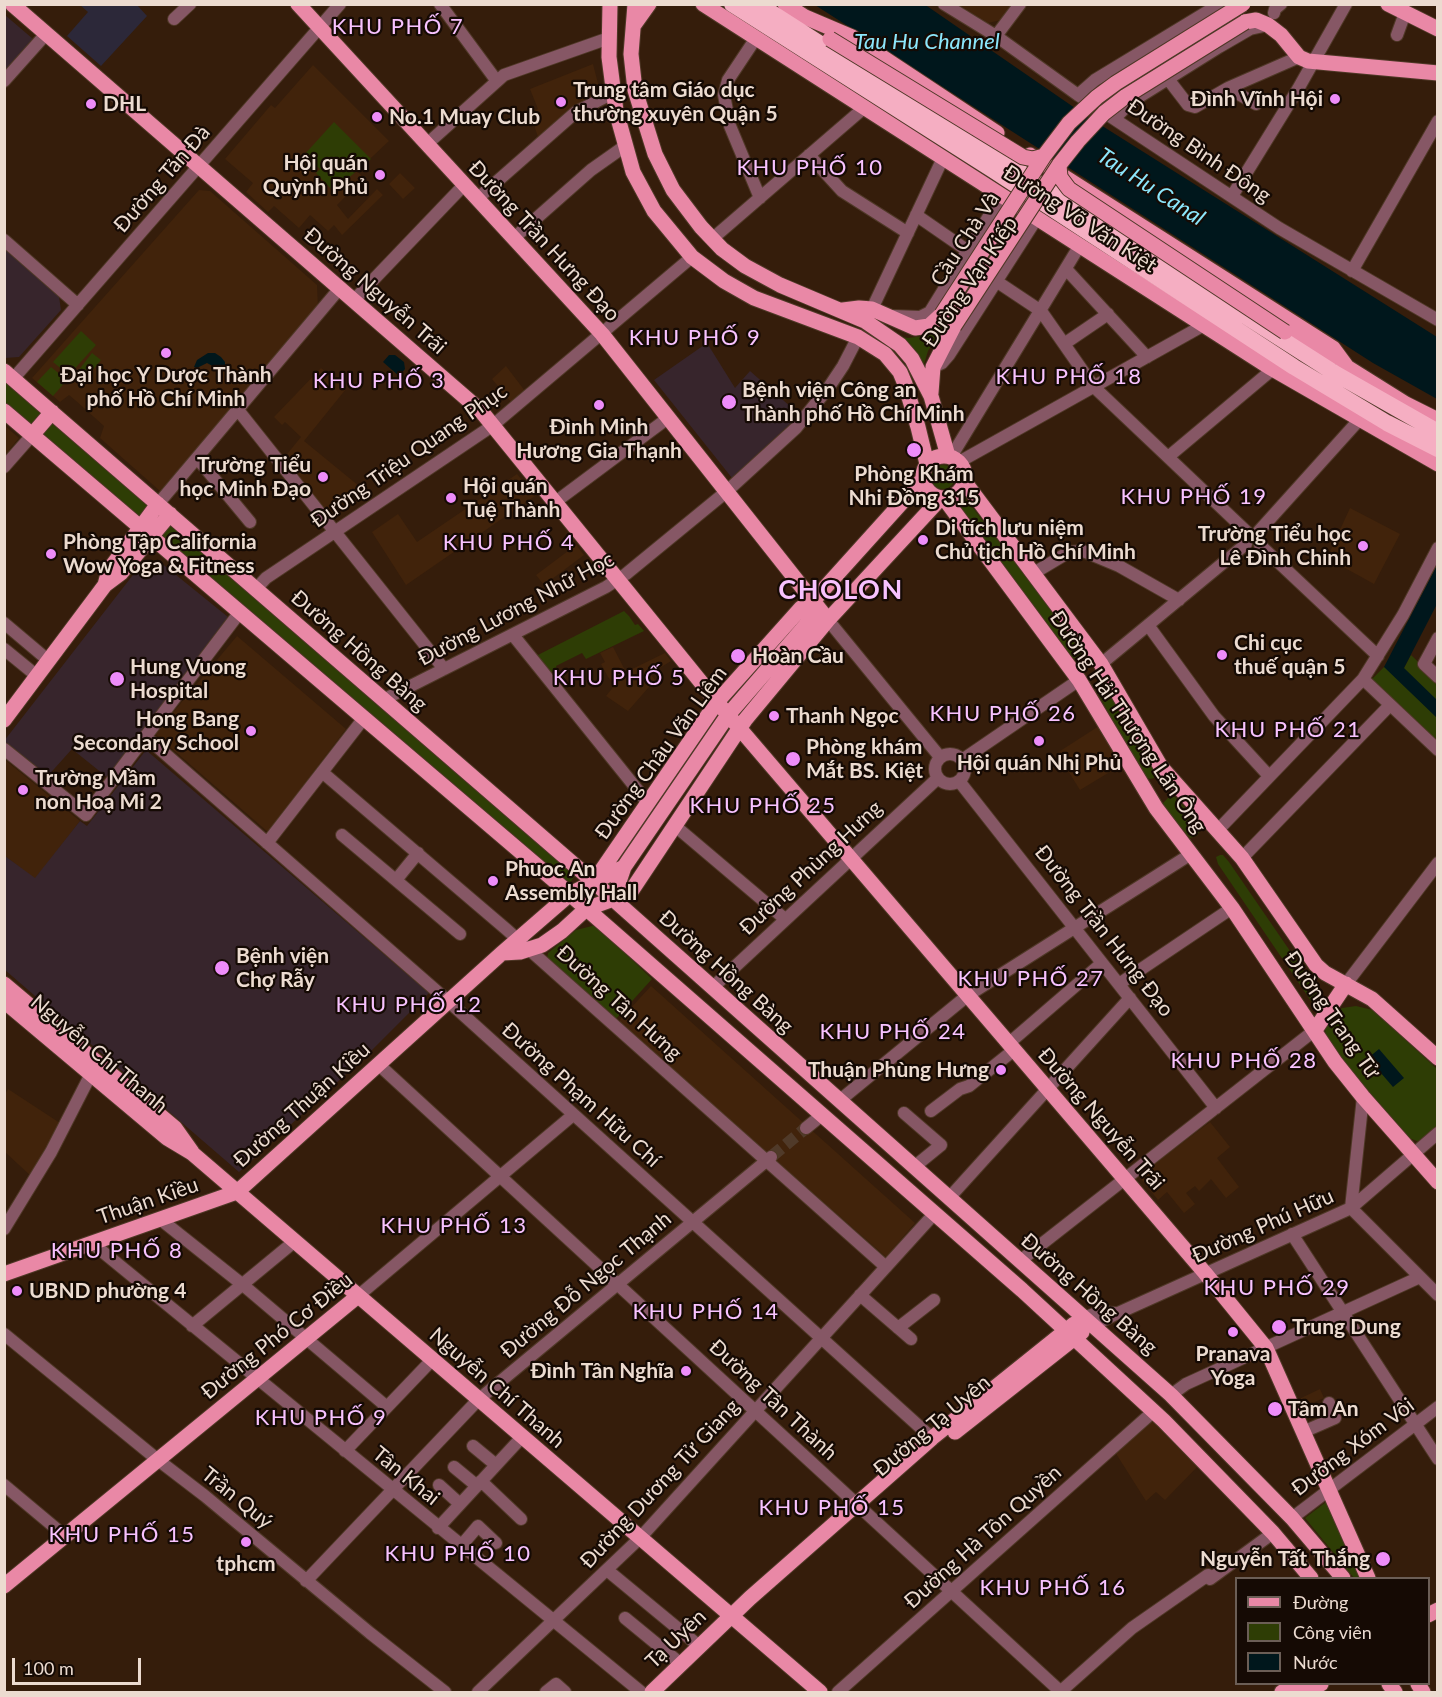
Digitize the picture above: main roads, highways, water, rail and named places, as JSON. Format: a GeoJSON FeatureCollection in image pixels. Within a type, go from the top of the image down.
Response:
{"type":"FeatureCollection","features":[{"type":"Feature","properties":{"kind":"highway","name":"Đường Võ Văn Kiệt"},"geometry":{"type":"LineString","coordinates":[[732,4],[993,170],[1294,367],[1437,449]]}},
{"type":"Feature","properties":{"kind":"highway","name":"Đường Võ Văn Kiệt"},"geometry":{"type":"LineString","coordinates":[[758,4],[1336,374],[1436,427]]}},
{"type":"Feature","properties":{"kind":"main road","name":"Đường Nguyễn Trãi"},"geometry":{"type":"LineString","coordinates":[[12,4],[468,399],[492,426],[717,702],[1205,1273],[1266,1348],[1368,1577]]}},
{"type":"Feature","properties":{"kind":"main road","name":"Đường Trần Hưng Đạo"},"geometry":{"type":"LineString","coordinates":[[298,4],[602,334],[813,601]]}},
{"type":"Feature","properties":{"kind":"main road"},"geometry":{"type":"LineString","coordinates":[[610,4],[609,38],[613,93],[633,171],[654,211],[692,257],[724,281],[754,298],[858,337],[885,354],[900,372],[920,431],[927,464],[922,479],[928,491],[943,498],[950,497],[959,491],[964,481],[964,471],[953,458],[940,428],[931,396],[912,359],[900,345],[875,326],[759,275],[731,256],[712,239],[673,190],[662,170],[639,107],[632,72],[632,27],[635,4]]}},
{"type":"Feature","properties":{"kind":"main road"},"geometry":{"type":"LineString","coordinates":[[632,27],[649,4]]}},
{"type":"Feature","properties":{"kind":"main road","name":"Đường Võ Văn Kiệt"},"geometry":{"type":"LineString","coordinates":[[703,4],[1273,369],[1437,464]]}},
{"type":"Feature","properties":{"kind":"main road","name":"Đường Võ Văn Kiệt"},"geometry":{"type":"LineString","coordinates":[[785,4],[805,17],[852,38],[1312,334],[1333,348],[1347,367],[1406,404],[1436,427]]}},
{"type":"Feature","properties":{"kind":"main road","name":"Cầu Chà Và"},"geometry":{"type":"LineString","coordinates":[[841,311],[859,308],[872,309],[915,328],[929,326],[942,314],[1044,156],[1069,123],[1097,97],[1133,71],[1243,4]]}},
{"type":"Feature","properties":{"kind":"main road"},"geometry":{"type":"LineString","coordinates":[[1388,4],[1437,29]]}},
{"type":"Feature","properties":{"kind":"main road"},"geometry":{"type":"LineString","coordinates":[[1274,14],[1281,35],[1299,57],[1314,61],[1437,73]]}},
{"type":"Feature","properties":{"kind":"main road","name":"Cầu Chà Và"},"geometry":{"type":"LineString","coordinates":[[931,396],[933,366],[954,326],[1059,165],[1082,136],[1120,100],[1245,22],[1274,14]]}},
{"type":"Feature","properties":{"kind":"main road"},"geometry":{"type":"LineString","coordinates":[[805,17],[830,39],[1023,157],[1033,159],[1044,156]]}},
{"type":"Feature","properties":{"kind":"main road"},"geometry":{"type":"LineString","coordinates":[[625,146],[650,139]]}},
{"type":"Feature","properties":{"kind":"main road"},"geometry":{"type":"LineString","coordinates":[[1059,165],[1060,177],[1069,189],[1285,332],[1347,367]]}},
{"type":"Feature","properties":{"kind":"main road"},"geometry":{"type":"LineString","coordinates":[[692,257],[712,239]]}},
{"type":"Feature","properties":{"kind":"main road","name":"Đường Hồng Bàng"},"geometry":{"type":"LineString","coordinates":[[9,375],[594,882],[1171,1395],[1292,1518],[1342,1577]]}},
{"type":"Feature","properties":{"kind":"main road","name":"Đường Hồng Bàng"},"geometry":{"type":"LineString","coordinates":[[4,411],[570,894],[1004,1274],[1154,1411],[1273,1533],[1310,1577]]}},
{"type":"Feature","properties":{"kind":"main road"},"geometry":{"type":"LineString","coordinates":[[33,434],[52,412]]}},
{"type":"Feature","properties":{"kind":"main road"},"geometry":{"type":"LineString","coordinates":[[920,431],[932,433],[940,428]]}},
{"type":"Feature","properties":{"kind":"main road"},"geometry":{"type":"LineString","coordinates":[[927,464],[939,456],[953,458]]}},
{"type":"Feature","properties":{"kind":"main road","name":"Đường Châu Văn Liêm"},"geometry":{"type":"LineString","coordinates":[[613,899],[624,867],[654,808],[717,702],[801,608],[813,601],[922,479]]}},
{"type":"Feature","properties":{"kind":"main road","name":"Đường Hải Thượng Lãn Ông"},"geometry":{"type":"LineString","coordinates":[[964,481],[1101,664],[1156,760],[1242,858],[1316,965],[1325,973],[1372,999],[1437,1058]]}},
{"type":"Feature","properties":{"kind":"main road","name":"Đường Hải Thượng Lãn Ông"},"geometry":{"type":"LineString","coordinates":[[943,498],[1079,680],[1147,795],[1191,854]]}},
{"type":"Feature","properties":{"kind":"main road","name":"Đường Châu Văn Liêm"},"geometry":{"type":"LineString","coordinates":[[594,882],[728,714],[821,618],[943,498]]}},
{"type":"Feature","properties":{"kind":"main road"},"geometry":{"type":"LineString","coordinates":[[4,720],[105,585],[110,570],[164,509]]}},
{"type":"Feature","properties":{"kind":"main road"},"geometry":{"type":"LineString","coordinates":[[105,585],[122,573],[136,555],[146,532]]}},
{"type":"Feature","properties":{"kind":"main road"},"geometry":{"type":"LineString","coordinates":[[136,555],[168,550]]}},
{"type":"Feature","properties":{"kind":"main road"},"geometry":{"type":"LineString","coordinates":[[240,612],[256,590]]}},
{"type":"Feature","properties":{"kind":"main road"},"geometry":{"type":"LineString","coordinates":[[813,601],[821,618]]}},
{"type":"Feature","properties":{"kind":"main road","name":"Đường Châu Văn Liêm"},"geometry":{"type":"LineString","coordinates":[[613,899],[630,893],[739,727],[821,618]]}},
{"type":"Feature","properties":{"kind":"main road"},"geometry":{"type":"LineString","coordinates":[[1079,680],[1101,664]]}},
{"type":"Feature","properties":{"kind":"main road"},"geometry":{"type":"LineString","coordinates":[[364,718],[383,700]]}},
{"type":"Feature","properties":{"kind":"main road"},"geometry":{"type":"LineString","coordinates":[[1147,795],[1170,778]]}},
{"type":"Feature","properties":{"kind":"main road"},"geometry":{"type":"LineString","coordinates":[[654,808],[674,825]]}},
{"type":"Feature","properties":{"kind":"main road","name":"Đường Trang Tử"},"geometry":{"type":"LineString","coordinates":[[1191,854],[1232,908],[1316,1030],[1335,1062],[1437,1182]]}},
{"type":"Feature","properties":{"kind":"main road","name":"Đường Châu Văn Liêm"},"geometry":{"type":"LineString","coordinates":[[594,882],[624,867]]}},
{"type":"Feature","properties":{"kind":"main road","name":"Đường Thuận Kiều"},"geometry":{"type":"LineString","coordinates":[[237,1192],[518,939],[570,894],[594,882]]}},
{"type":"Feature","properties":{"kind":"main road"},"geometry":{"type":"LineString","coordinates":[[502,953],[530,950],[552,939],[586,909],[613,899]]}},
{"type":"Feature","properties":{"kind":"main road"},"geometry":{"type":"LineString","coordinates":[[1316,1030],[1346,984]]}},
{"type":"Feature","properties":{"kind":"main road"},"geometry":{"type":"LineString","coordinates":[[695,1003],[712,988]]}},
{"type":"Feature","properties":{"kind":"main road"},"geometry":{"type":"LineString","coordinates":[[7,995],[110,1082],[175,1128],[192,1153]]}},
{"type":"Feature","properties":{"kind":"main road","name":"Nguyễn Chí Thanh"},"geometry":{"type":"LineString","coordinates":[[110,1082],[167,1138],[192,1153],[820,1692]]}},
{"type":"Feature","properties":{"kind":"main road"},"geometry":{"type":"LineString","coordinates":[[822,1115],[839,1101]]}},
{"type":"Feature","properties":{"kind":"main road","name":"Thuận Kiều"},"geometry":{"type":"LineString","coordinates":[[4,1274],[237,1192]]}},
{"type":"Feature","properties":{"kind":"main road"},"geometry":{"type":"LineString","coordinates":[[934,1214],[949,1198]]}},
{"type":"Feature","properties":{"kind":"main road"},"geometry":{"type":"LineString","coordinates":[[1004,1274],[1020,1261]]}},
{"type":"Feature","properties":{"kind":"main road","name":"Đường Phó Cơ Điều"},"geometry":{"type":"LineString","coordinates":[[4,1586],[358,1296]]}},
{"type":"Feature","properties":{"kind":"main road","name":"Đường Tạ Uyên"},"geometry":{"type":"LineString","coordinates":[[734,1619],[936,1441],[1088,1322]]}},
{"type":"Feature","properties":{"kind":"main road"},"geometry":{"type":"LineString","coordinates":[[1154,1411],[1171,1395]]}},
{"type":"Feature","properties":{"kind":"main road"},"geometry":{"type":"LineString","coordinates":[[1273,1533],[1292,1518]]}},
{"type":"Feature","properties":{"kind":"main road","name":"Tạ Uyên"},"geometry":{"type":"LineString","coordinates":[[651,1692],[699,1646],[734,1619]]}},
{"type":"Feature","properties":{"kind":"main road","name":"Tạ Uyên"},"geometry":{"type":"LineString","coordinates":[[665,1692],[734,1619]]}},
{"type":"Feature","properties":{"kind":"water","name":"Tau Hu Channel"},"geometry":{"type":"Polygon","coordinates":[[[924,4],[1088,117],[1437,337],[1437,399],[1373,363],[815,5],[924,4]]]}},
{"type":"Feature","properties":{"kind":"water"},"geometry":{"type":"Polygon","coordinates":[[[208,353],[215,353],[221,357],[225,366],[218,369],[207,363],[197,368],[194,367],[197,360],[208,353]]]}},
{"type":"Feature","properties":{"kind":"water"},"geometry":{"type":"Polygon","coordinates":[[[389,355],[395,355],[404,362],[405,369],[399,376],[383,362],[389,355]]]}},
{"type":"Feature","properties":{"kind":"water"},"geometry":{"type":"Polygon","coordinates":[[[1437,565],[1437,604],[1404,668],[1437,700],[1437,718],[1384,667],[1437,565]]]}},
{"type":"Feature","properties":{"kind":"water"},"geometry":{"type":"Polygon","coordinates":[[[1379,1049],[1404,1078],[1393,1087],[1368,1058],[1379,1049]]]}},
{"type":"Feature","properties":{"kind":"tunnel"},"geometry":{"type":"LineString","coordinates":[[772,1156],[806,1128]]}},
{"type":"Feature","properties":{"kind":"place","name":"Đình Vĩnh Hội"},"geometry":{"type":"Point","coordinates":[1335,99]}},
{"type":"Feature","properties":{"kind":"place","name":"Trung tâm Giáo dục thường xuyên Quận 5"},"geometry":{"type":"Point","coordinates":[561,102]}},
{"type":"Feature","properties":{"kind":"place","name":"DHL"},"geometry":{"type":"Point","coordinates":[91,104]}},
{"type":"Feature","properties":{"kind":"place","name":"No.1 Muay Club"},"geometry":{"type":"Point","coordinates":[377,117]}},
{"type":"Feature","properties":{"kind":"place","name":"Hội quán Quỳnh Phủ"},"geometry":{"type":"Point","coordinates":[380,175]}},
{"type":"Feature","properties":{"kind":"place","name":"Đại học Y Dược Thành phố Hồ Chí Minh"},"geometry":{"type":"Point","coordinates":[166,353]}},
{"type":"Feature","properties":{"kind":"place","name":"Bệnh viện Công an Thành phố Hồ Chí Minh"},"geometry":{"type":"Point","coordinates":[729,402]}},
{"type":"Feature","properties":{"kind":"place","name":"Đình Minh Hương Gia Thạnh"},"geometry":{"type":"Point","coordinates":[599,405]}},
{"type":"Feature","properties":{"kind":"place","name":"Phòng Khám Nhi Đồng 315"},"geometry":{"type":"Point","coordinates":[914,450]}},
{"type":"Feature","properties":{"kind":"place","name":"Trường Tiểu học Minh Đạo"},"geometry":{"type":"Point","coordinates":[323,477]}},
{"type":"Feature","properties":{"kind":"place","name":"Hội quán Tuệ Thành"},"geometry":{"type":"Point","coordinates":[451,498]}},
{"type":"Feature","properties":{"kind":"place","name":"Di tích lưu niệm Chủ tịch Hồ Chí Minh"},"geometry":{"type":"Point","coordinates":[923,540]}},
{"type":"Feature","properties":{"kind":"place","name":"Trường Tiểu học Lê Đình Chinh"},"geometry":{"type":"Point","coordinates":[1363,546]}},
{"type":"Feature","properties":{"kind":"place","name":"Phòng Tập California Wow Yoga & Fitness"},"geometry":{"type":"Point","coordinates":[51,554]}},
{"type":"Feature","properties":{"kind":"place","name":"Chi cục thuế quận 5"},"geometry":{"type":"Point","coordinates":[1222,655]}},
{"type":"Feature","properties":{"kind":"place","name":"Hoàn Cầu"},"geometry":{"type":"Point","coordinates":[738,656]}},
{"type":"Feature","properties":{"kind":"place","name":"Hung Vuong Hospital"},"geometry":{"type":"Point","coordinates":[117,679]}},
{"type":"Feature","properties":{"kind":"place","name":"Thanh Ngọc"},"geometry":{"type":"Point","coordinates":[774,716]}},
{"type":"Feature","properties":{"kind":"place","name":"Hong Bang Secondary School"},"geometry":{"type":"Point","coordinates":[251,731]}},
{"type":"Feature","properties":{"kind":"place","name":"Hội quán Nhị Phủ"},"geometry":{"type":"Point","coordinates":[1039,741]}},
{"type":"Feature","properties":{"kind":"place","name":"Phòng khám Mắt BS. Kiệt"},"geometry":{"type":"Point","coordinates":[793,759]}},
{"type":"Feature","properties":{"kind":"place","name":"Trường Mầm non Hoạ Mi 2"},"geometry":{"type":"Point","coordinates":[23,790]}},
{"type":"Feature","properties":{"kind":"place","name":"Phuoc An Assembly Hall"},"geometry":{"type":"Point","coordinates":[493,881]}},
{"type":"Feature","properties":{"kind":"place","name":"Bệnh viện Chợ Rẫy"},"geometry":{"type":"Point","coordinates":[222,968]}},
{"type":"Feature","properties":{"kind":"place","name":"Thuận Phùng Hưng"},"geometry":{"type":"Point","coordinates":[1001,1070]}},
{"type":"Feature","properties":{"kind":"place","name":"UBND phường 4"},"geometry":{"type":"Point","coordinates":[17,1291]}},
{"type":"Feature","properties":{"kind":"place","name":"Trung Dung"},"geometry":{"type":"Point","coordinates":[1279,1327]}},
{"type":"Feature","properties":{"kind":"place","name":"Pranava Yoga"},"geometry":{"type":"Point","coordinates":[1233,1332]}},
{"type":"Feature","properties":{"kind":"place","name":"Đình Tân Nghĩa"},"geometry":{"type":"Point","coordinates":[686,1371]}},
{"type":"Feature","properties":{"kind":"place","name":"Tâm An"},"geometry":{"type":"Point","coordinates":[1275,1409]}},
{"type":"Feature","properties":{"kind":"place","name":"tphcm"},"geometry":{"type":"Point","coordinates":[246,1542]}},
{"type":"Feature","properties":{"kind":"place","name":"Nguyễn Tất Thắng"},"geometry":{"type":"Point","coordinates":[1383,1559]}},
{"type":"Feature","properties":{"kind":"district","name":"KHU PHỐ 7"},"geometry":{"type":"Point","coordinates":[398,27]}},
{"type":"Feature","properties":{"kind":"district","name":"KHU PHỐ 10"},"geometry":{"type":"Point","coordinates":[810,168]}},
{"type":"Feature","properties":{"kind":"district","name":"KHU PHỐ 9"},"geometry":{"type":"Point","coordinates":[695,338]}},
{"type":"Feature","properties":{"kind":"district","name":"KHU PHỐ 18"},"geometry":{"type":"Point","coordinates":[1069,377]}},
{"type":"Feature","properties":{"kind":"district","name":"KHU PHỐ 3"},"geometry":{"type":"Point","coordinates":[379,381]}},
{"type":"Feature","properties":{"kind":"district","name":"KHU PHỐ 19"},"geometry":{"type":"Point","coordinates":[1194,497]}},
{"type":"Feature","properties":{"kind":"district","name":"KHU PHỐ 4"},"geometry":{"type":"Point","coordinates":[509,543]}},
{"type":"Feature","properties":{"kind":"district","name":"CHOLON"},"geometry":{"type":"Point","coordinates":[841,590]}},
{"type":"Feature","properties":{"kind":"district","name":"KHU PHỐ 5"},"geometry":{"type":"Point","coordinates":[619,678]}},
{"type":"Feature","properties":{"kind":"district","name":"KHU PHỐ 26"},"geometry":{"type":"Point","coordinates":[1003,714]}},
{"type":"Feature","properties":{"kind":"district","name":"KHU PHỐ 21"},"geometry":{"type":"Point","coordinates":[1288,730]}},
{"type":"Feature","properties":{"kind":"district","name":"KHU PHỐ 25"},"geometry":{"type":"Point","coordinates":[763,806]}},
{"type":"Feature","properties":{"kind":"district","name":"KHU PHỐ 27"},"geometry":{"type":"Point","coordinates":[1031,979]}},
{"type":"Feature","properties":{"kind":"district","name":"KHU PHỐ 12"},"geometry":{"type":"Point","coordinates":[409,1005]}},
{"type":"Feature","properties":{"kind":"district","name":"KHU PHỐ 24"},"geometry":{"type":"Point","coordinates":[893,1032]}},
{"type":"Feature","properties":{"kind":"district","name":"KHU PHỐ 28"},"geometry":{"type":"Point","coordinates":[1244,1061]}},
{"type":"Feature","properties":{"kind":"district","name":"KHU PHỐ 13"},"geometry":{"type":"Point","coordinates":[454,1226]}},
{"type":"Feature","properties":{"kind":"district","name":"KHU PHỐ 8"},"geometry":{"type":"Point","coordinates":[117,1251]}},
{"type":"Feature","properties":{"kind":"district","name":"KHU PHỐ 29"},"geometry":{"type":"Point","coordinates":[1277,1288]}},
{"type":"Feature","properties":{"kind":"district","name":"KHU PHỐ 14"},"geometry":{"type":"Point","coordinates":[706,1312]}},
{"type":"Feature","properties":{"kind":"district","name":"KHU PHỐ 9"},"geometry":{"type":"Point","coordinates":[321,1418]}},
{"type":"Feature","properties":{"kind":"district","name":"KHU PHỐ 15"},"geometry":{"type":"Point","coordinates":[832,1508]}},
{"type":"Feature","properties":{"kind":"district","name":"KHU PHỐ 15"},"geometry":{"type":"Point","coordinates":[122,1535]}},
{"type":"Feature","properties":{"kind":"district","name":"KHU PHỐ 10"},"geometry":{"type":"Point","coordinates":[458,1554]}},
{"type":"Feature","properties":{"kind":"district","name":"KHU PHỐ 16"},"geometry":{"type":"Point","coordinates":[1053,1588]}},
{"type":"Feature","properties":{"kind":"water label","name":"Tau Hu Canal"},"geometry":{"type":"Point","coordinates":[1151,187]}}]}
